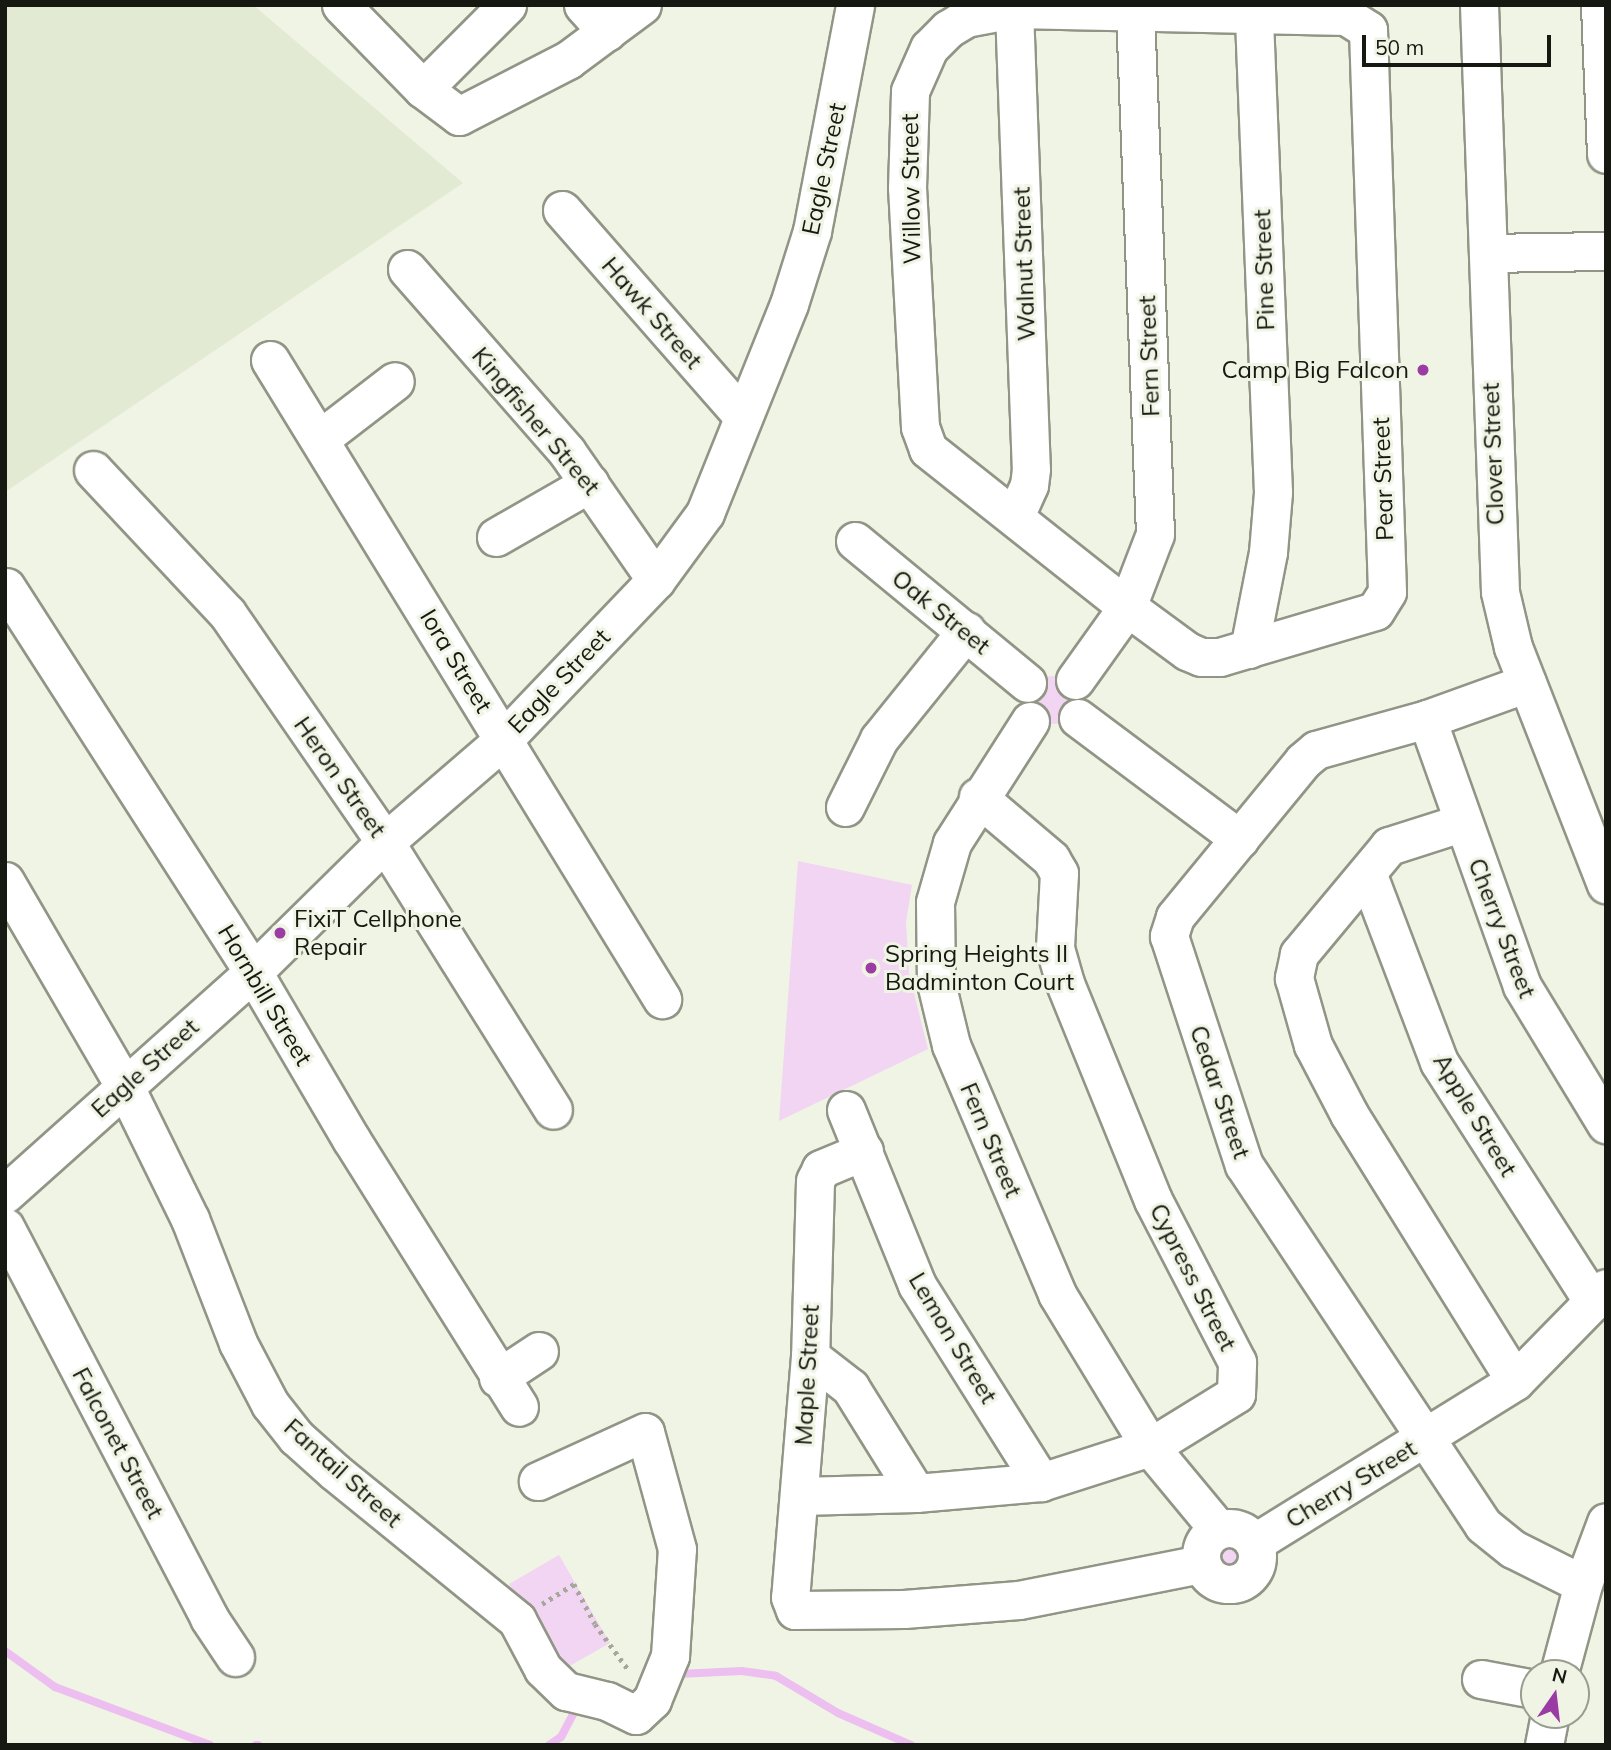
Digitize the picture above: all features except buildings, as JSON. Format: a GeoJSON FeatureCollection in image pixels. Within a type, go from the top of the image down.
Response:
{"type":"FeatureCollection","features":[{"type":"Feature","properties":{"kind":"street"},"geometry":{"type":"LineString","coordinates":[[423,89],[507,5]]}},
{"type":"Feature","properties":{"kind":"street"},"geometry":{"type":"LineString","coordinates":[[361,12],[423,89],[453,113],[467,116],[568,60],[595,19],[642,5]]}},
{"type":"Feature","properties":{"kind":"street","name":"Eagle Street"},"geometry":{"type":"LineString","coordinates":[[5,1194],[253,972],[385,842],[503,740],[656,580],[705,513],[789,304],[812,231],[855,5]]}},
{"type":"Feature","properties":{"kind":"street","name":"Clover Street"},"geometry":{"type":"LineString","coordinates":[[1479,5],[1496,559],[1506,622],[1527,683],[1593,813],[1606,884]]}},
{"type":"Feature","properties":{"kind":"street","name":"Willow Street"},"geometry":{"type":"LineString","coordinates":[[1127,607],[935,455],[921,435],[907,142],[910,91],[929,48],[967,18],[1014,9],[1346,16],[1368,30]]}},
{"type":"Feature","properties":{"kind":"street","name":"Walnut Street"},"geometry":{"type":"LineString","coordinates":[[1014,9],[1031,469],[1029,485],[1015,516]]}},
{"type":"Feature","properties":{"kind":"street","name":"Fern Street"},"geometry":{"type":"LineString","coordinates":[[1075,680],[1127,607],[1150,553],[1156,514],[1135,10]]}},
{"type":"Feature","properties":{"kind":"street","name":"Pine Street"},"geometry":{"type":"LineString","coordinates":[[1249,649],[1268,552],[1273,492],[1254,14]]}},
{"type":"Feature","properties":{"kind":"street"},"geometry":{"type":"LineString","coordinates":[[1602,14],[1605,141]]}},
{"type":"Feature","properties":{"kind":"street","name":"Pear Street"},"geometry":{"type":"LineString","coordinates":[[1127,607],[1187,651],[1201,657],[1220,657],[1375,611],[1387,593],[1368,30]]}},
{"type":"Feature","properties":{"kind":"street","name":"Hawk Street"},"geometry":{"type":"LineString","coordinates":[[562,210],[743,417]]}},
{"type":"Feature","properties":{"kind":"street"},"geometry":{"type":"LineString","coordinates":[[1488,253],[1606,251]]}},
{"type":"Feature","properties":{"kind":"street","name":"Kingfisher Street"},"geometry":{"type":"LineString","coordinates":[[407,269],[590,483],[656,580]]}},
{"type":"Feature","properties":{"kind":"street","name":"Iora Street"},"geometry":{"type":"LineString","coordinates":[[270,359],[321,438],[662,999]]}},
{"type":"Feature","properties":{"kind":"street"},"geometry":{"type":"LineString","coordinates":[[321,438],[395,381]]}},
{"type":"Feature","properties":{"kind":"street","name":"Heron Street"},"geometry":{"type":"LineString","coordinates":[[93,470],[228,613],[385,842],[553,1110]]}},
{"type":"Feature","properties":{"kind":"street"},"geometry":{"type":"LineString","coordinates":[[496,537],[590,483]]}},
{"type":"Feature","properties":{"kind":"street","name":"Oak Street"},"geometry":{"type":"LineString","coordinates":[[855,541],[1027,683]]}},
{"type":"Feature","properties":{"kind":"street","name":"Hornbill Street"},"geometry":{"type":"LineString","coordinates":[[6,587],[253,972],[508,1392],[539,1351]]}},
{"type":"Feature","properties":{"kind":"street"},"geometry":{"type":"LineString","coordinates":[[845,807],[879,739],[966,631]]}},
{"type":"Feature","properties":{"kind":"street"},"geometry":{"type":"LineString","coordinates":[[1050,670],[1075,680],[1083,705],[1078,718],[1055,731],[1030,721],[1022,696],[1027,683],[1050,670]]}},
{"type":"Feature","properties":{"kind":"street","name":"Cedar Street"},"geometry":{"type":"LineString","coordinates":[[1527,683],[1427,719],[1316,750],[1175,917],[1169,936],[1207,1060],[1244,1165],[1483,1524],[1513,1549],[1583,1584]]}},
{"type":"Feature","properties":{"kind":"street"},"geometry":{"type":"LineString","coordinates":[[1078,718],[1240,839]]}},
{"type":"Feature","properties":{"kind":"street","name":"Cherry Street"},"geometry":{"type":"LineString","coordinates":[[1427,719],[1461,823],[1522,986],[1606,1124]]}},
{"type":"Feature","properties":{"kind":"street","name":"Fern Street"},"geometry":{"type":"LineString","coordinates":[[1030,721],[978,797],[953,843],[935,902],[936,983],[951,1045],[1057,1294],[1150,1447],[1218,1529]]}},
{"type":"Feature","properties":{"kind":"street","name":"Cypress Street"},"geometry":{"type":"LineString","coordinates":[[799,1496],[916,1493],[1041,1482],[1150,1447],[1236,1394],[1240,1373],[1153,1200],[1065,983],[1055,947],[1059,873],[1051,859],[978,797]]}},
{"type":"Feature","properties":{"kind":"street"},"geometry":{"type":"LineString","coordinates":[[1461,823],[1389,846],[1368,875],[1299,954],[1294,965],[1310,1034],[1349,1114],[1516,1381]]}},
{"type":"Feature","properties":{"kind":"street","name":"Apple Street"},"geometry":{"type":"LineString","coordinates":[[1368,875],[1439,1062],[1600,1295]]}},
{"type":"Feature","properties":{"kind":"street","name":"Fantail Street"},"geometry":{"type":"LineString","coordinates":[[5,881],[125,1087],[190,1219],[238,1343],[270,1404],[296,1437],[335,1472],[517,1620],[543,1669],[566,1691],[607,1701],[645,1720]]}},
{"type":"Feature","properties":{"kind":"street","name":"Lemon Street"},"geometry":{"type":"LineString","coordinates":[[846,1110],[917,1284],[1041,1482]]}},
{"type":"Feature","properties":{"kind":"street","name":"Maple Street"},"geometry":{"type":"LineString","coordinates":[[864,1152],[821,1169],[815,1181],[810,1356],[790,1597],[795,1609],[812,1613],[1019,1600],[1200,1563]]}},
{"type":"Feature","properties":{"kind":"street","name":"Falconet Street"},"geometry":{"type":"LineString","coordinates":[[5,1227],[209,1618],[235,1657]]}},
{"type":"Feature","properties":{"kind":"street","name":"Cherry Street"},"geometry":{"type":"LineString","coordinates":[[1254,1543],[1516,1381],[1600,1295]]}},
{"type":"Feature","properties":{"kind":"street"},"geometry":{"type":"LineString","coordinates":[[810,1356],[850,1387],[916,1493]]}},
{"type":"Feature","properties":{"kind":"street"},"geometry":{"type":"LineString","coordinates":[[538,1481],[645,1432],[677,1549],[670,1656],[645,1720]]}},
{"type":"Feature","properties":{"kind":"street"},"geometry":{"type":"LineString","coordinates":[[1563,1659],[1583,1584],[1606,1522]]}},
{"type":"Feature","properties":{"kind":"street"},"geometry":{"type":"LineString","coordinates":[[1232,1528],[1254,1543],[1255,1570],[1245,1580],[1219,1584],[1200,1563],[1200,1550],[1218,1529],[1232,1528]]}},
{"type":"Feature","properties":{"kind":"street"},"geometry":{"type":"LineString","coordinates":[[1481,1679],[1520,1686]]}},
{"type":"Feature","properties":{"kind":"path"},"geometry":{"type":"LineString","coordinates":[[517,1620],[574,1584],[645,1720]]}},
{"type":"Feature","properties":{"kind":"shaded area"},"geometry":{"type":"Polygon","coordinates":[[[5,5],[253,5],[463,183],[5,492],[5,5]]]}},
{"type":"Feature","properties":{"kind":"shaded area"},"geometry":{"type":"Polygon","coordinates":[[[1053,676],[1070,683],[1077,700],[1070,717],[1053,724],[1036,717],[1029,700],[1036,683],[1053,676]]]}},
{"type":"Feature","properties":{"kind":"shaded area"},"geometry":{"type":"Polygon","coordinates":[[[798,861],[912,885],[906,922],[909,973],[928,1049],[779,1121],[798,861]]]}},
{"type":"Feature","properties":{"kind":"shaded area"},"geometry":{"type":"Polygon","coordinates":[[[1229,1533],[1246,1540],[1253,1557],[1246,1574],[1229,1581],[1212,1574],[1205,1557],[1212,1540],[1229,1533]]]}},
{"type":"Feature","properties":{"kind":"shaded area"},"geometry":{"type":"Polygon","coordinates":[[[559,1555],[610,1643],[559,1672],[509,1584],[559,1555]]]}},
{"type":"Feature","properties":{"kind":"waterway"},"geometry":{"type":"LineString","coordinates":[[5,1651],[55,1687],[210,1745]]}},
{"type":"Feature","properties":{"kind":"waterway"},"geometry":{"type":"LineString","coordinates":[[678,1674],[742,1671],[776,1676],[838,1713],[911,1745]]}},
{"type":"Feature","properties":{"kind":"waterway"},"geometry":{"type":"LineString","coordinates":[[549,1745],[561,1737],[579,1703]]}},
{"type":"Feature","properties":{"kind":"place","name":"Camp Big Falcon"},"geometry":{"type":"Point","coordinates":[1423,370]}},
{"type":"Feature","properties":{"kind":"place","name":"FixiT Cellphone Repair"},"geometry":{"type":"Point","coordinates":[280,933]}},
{"type":"Feature","properties":{"kind":"place","name":"Spring Heights II Badminton Court"},"geometry":{"type":"Point","coordinates":[871,968]}}]}
